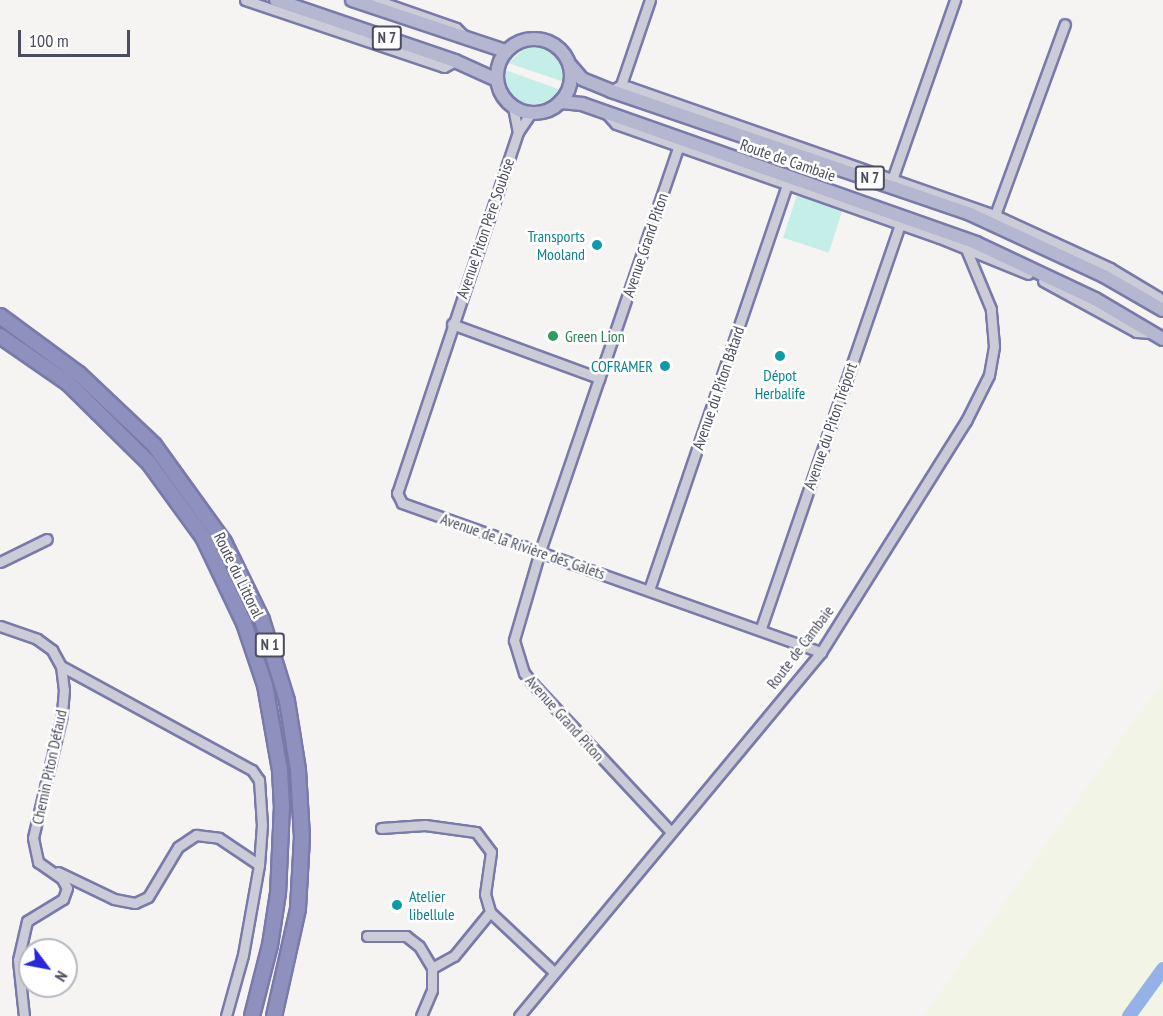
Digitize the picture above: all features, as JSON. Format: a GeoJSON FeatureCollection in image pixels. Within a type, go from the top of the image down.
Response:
{"type":"FeatureCollection","features":[{"type":"Feature","properties":{"kind":"highway","name":"N 1"},"geometry":{"type":"LineString","coordinates":[[0,316],[80,374],[154,445],[224,542],[262,620],[287,701],[298,770],[302,837],[298,909],[274,1016]]}},
{"type":"Feature","properties":{"kind":"highway","name":"Route du Littoral"},"geometry":{"type":"LineString","coordinates":[[0,336],[68,383],[149,463],[203,537],[248,633],[270,706],[282,806],[278,892],[270,945],[252,1016]]}},
{"type":"Feature","properties":{"kind":"main road","name":"N 7"},"geometry":{"type":"LineString","coordinates":[[276,0],[455,61],[496,80]]}},
{"type":"Feature","properties":{"kind":"main road","name":"N 7"},"geometry":{"type":"LineString","coordinates":[[352,0],[505,51]]}},
{"type":"Feature","properties":{"kind":"main road","name":"Route de Cambaie"},"geometry":{"type":"LineString","coordinates":[[505,51],[526,39],[542,39],[562,51],[582,79],[616,88],[968,213],[1104,276],[1163,310]]}},
{"type":"Feature","properties":{"kind":"main road"},"geometry":{"type":"LineString","coordinates":[[505,51],[498,64],[496,80],[502,96],[513,107],[531,113],[547,111],[560,102],[569,88],[570,65]]}},
{"type":"Feature","properties":{"kind":"main road","name":"Route de Cambaie"},"geometry":{"type":"LineString","coordinates":[[560,102],[582,104],[606,112],[976,243],[1095,299],[1158,336]]}},
{"type":"Feature","properties":{"kind":"street"},"geometry":{"type":"LineString","coordinates":[[245,0],[444,67],[455,61]]}},
{"type":"Feature","properties":{"kind":"street"},"geometry":{"type":"LineString","coordinates":[[376,0],[456,28],[466,39]]}},
{"type":"Feature","properties":{"kind":"street"},"geometry":{"type":"LineString","coordinates":[[650,0],[616,88],[893,177],[995,215],[1110,268],[1158,297],[1163,305]]}},
{"type":"Feature","properties":{"kind":"street"},"geometry":{"type":"LineString","coordinates":[[893,177],[955,0]]}},
{"type":"Feature","properties":{"kind":"street"},"geometry":{"type":"LineString","coordinates":[[995,215],[1065,24]]}},
{"type":"Feature","properties":{"kind":"street"},"geometry":{"type":"LineString","coordinates":[[513,107],[518,132]]}},
{"type":"Feature","properties":{"kind":"street"},"geometry":{"type":"LineString","coordinates":[[606,112],[616,124],[990,258],[1090,304],[1136,332],[1158,336]]}},
{"type":"Feature","properties":{"kind":"street"},"geometry":{"type":"LineString","coordinates":[[518,132],[531,113]]}},
{"type":"Feature","properties":{"kind":"street","name":"Avenue Piton Père Soubise"},"geometry":{"type":"LineString","coordinates":[[452,324],[518,132]]}},
{"type":"Feature","properties":{"kind":"street","name":"Avenue Grand Piton"},"geometry":{"type":"LineString","coordinates":[[671,832],[524,673],[514,640],[540,551],[679,146]]}},
{"type":"Feature","properties":{"kind":"street","name":"Avenue du Piton Bâtard"},"geometry":{"type":"LineString","coordinates":[[649,590],[787,185]]}},
{"type":"Feature","properties":{"kind":"street","name":"Avenue du Piton Tréport"},"geometry":{"type":"LineString","coordinates":[[761,628],[900,224]]}},
{"type":"Feature","properties":{"kind":"street","name":"Route de Cambaie"},"geometry":{"type":"LineString","coordinates":[[519,1016],[821,652],[966,421],[989,375],[994,346],[991,309],[966,249]]}},
{"type":"Feature","properties":{"kind":"street"},"geometry":{"type":"LineString","coordinates":[[979,276],[990,258]]}},
{"type":"Feature","properties":{"kind":"street"},"geometry":{"type":"LineString","coordinates":[[452,324],[599,378]]}},
{"type":"Feature","properties":{"kind":"street","name":"Avenue de la Rivière des Galets"},"geometry":{"type":"LineString","coordinates":[[452,324],[397,493],[402,504],[761,628],[821,652]]}},
{"type":"Feature","properties":{"kind":"street"},"geometry":{"type":"LineString","coordinates":[[0,562],[46,538]]}},
{"type":"Feature","properties":{"kind":"street"},"geometry":{"type":"LineString","coordinates":[[0,626],[38,639],[51,650],[61,666],[252,770],[261,786],[260,865],[243,955],[226,1016]]}},
{"type":"Feature","properties":{"kind":"street","name":"Chemin Piton Défaud"},"geometry":{"type":"LineString","coordinates":[[38,862],[33,838],[62,716],[61,666]]}},
{"type":"Feature","properties":{"kind":"street"},"geometry":{"type":"LineString","coordinates":[[381,828],[425,825],[476,832],[490,852],[485,894],[490,912],[554,972]]}},
{"type":"Feature","properties":{"kind":"street"},"geometry":{"type":"LineString","coordinates":[[38,862],[129,903],[148,897],[178,848],[196,835],[219,838],[260,865]]}},
{"type":"Feature","properties":{"kind":"street"},"geometry":{"type":"LineString","coordinates":[[24,1016],[18,960],[27,921],[63,898],[67,888],[62,879],[38,862]]}},
{"type":"Feature","properties":{"kind":"street"},"geometry":{"type":"LineString","coordinates":[[432,968],[454,956],[490,912]]}},
{"type":"Feature","properties":{"kind":"street"},"geometry":{"type":"LineString","coordinates":[[367,936],[406,936],[419,946],[432,968],[432,990],[421,1016]]}},
{"type":"Feature","properties":{"kind":"shaded area"},"geometry":{"type":"Polygon","coordinates":[[[542,47],[560,61],[564,82],[508,63],[525,48],[542,47]]]}},
{"type":"Feature","properties":{"kind":"shaded area"},"geometry":{"type":"Polygon","coordinates":[[[505,70],[561,90],[545,104],[522,104],[506,87],[505,70]]]}},
{"type":"Feature","properties":{"kind":"shaded area"},"geometry":{"type":"Polygon","coordinates":[[[797,195],[843,210],[829,253],[783,238],[797,195]]]}},
{"type":"Feature","properties":{"kind":"sand"},"geometry":{"type":"Polygon","coordinates":[[[1163,680],[1163,1016],[923,1016],[1011,893],[1163,680]]]}},
{"type":"Feature","properties":{"kind":"waterway"},"geometry":{"type":"LineString","coordinates":[[1129,1016],[1163,969]]}},
{"type":"Feature","properties":{"kind":"place","name":"Transports Mooland"},"geometry":{"type":"Point","coordinates":[597,245]}},
{"type":"Feature","properties":{"kind":"place","name":"Green Lion"},"geometry":{"type":"Point","coordinates":[553,336]}},
{"type":"Feature","properties":{"kind":"place","name":"Dépot Herbalife"},"geometry":{"type":"Point","coordinates":[780,356]}},
{"type":"Feature","properties":{"kind":"place","name":"COFRAMER"},"geometry":{"type":"Point","coordinates":[665,366]}},
{"type":"Feature","properties":{"kind":"place","name":"Atelier libellule"},"geometry":{"type":"Point","coordinates":[397,905]}}]}
